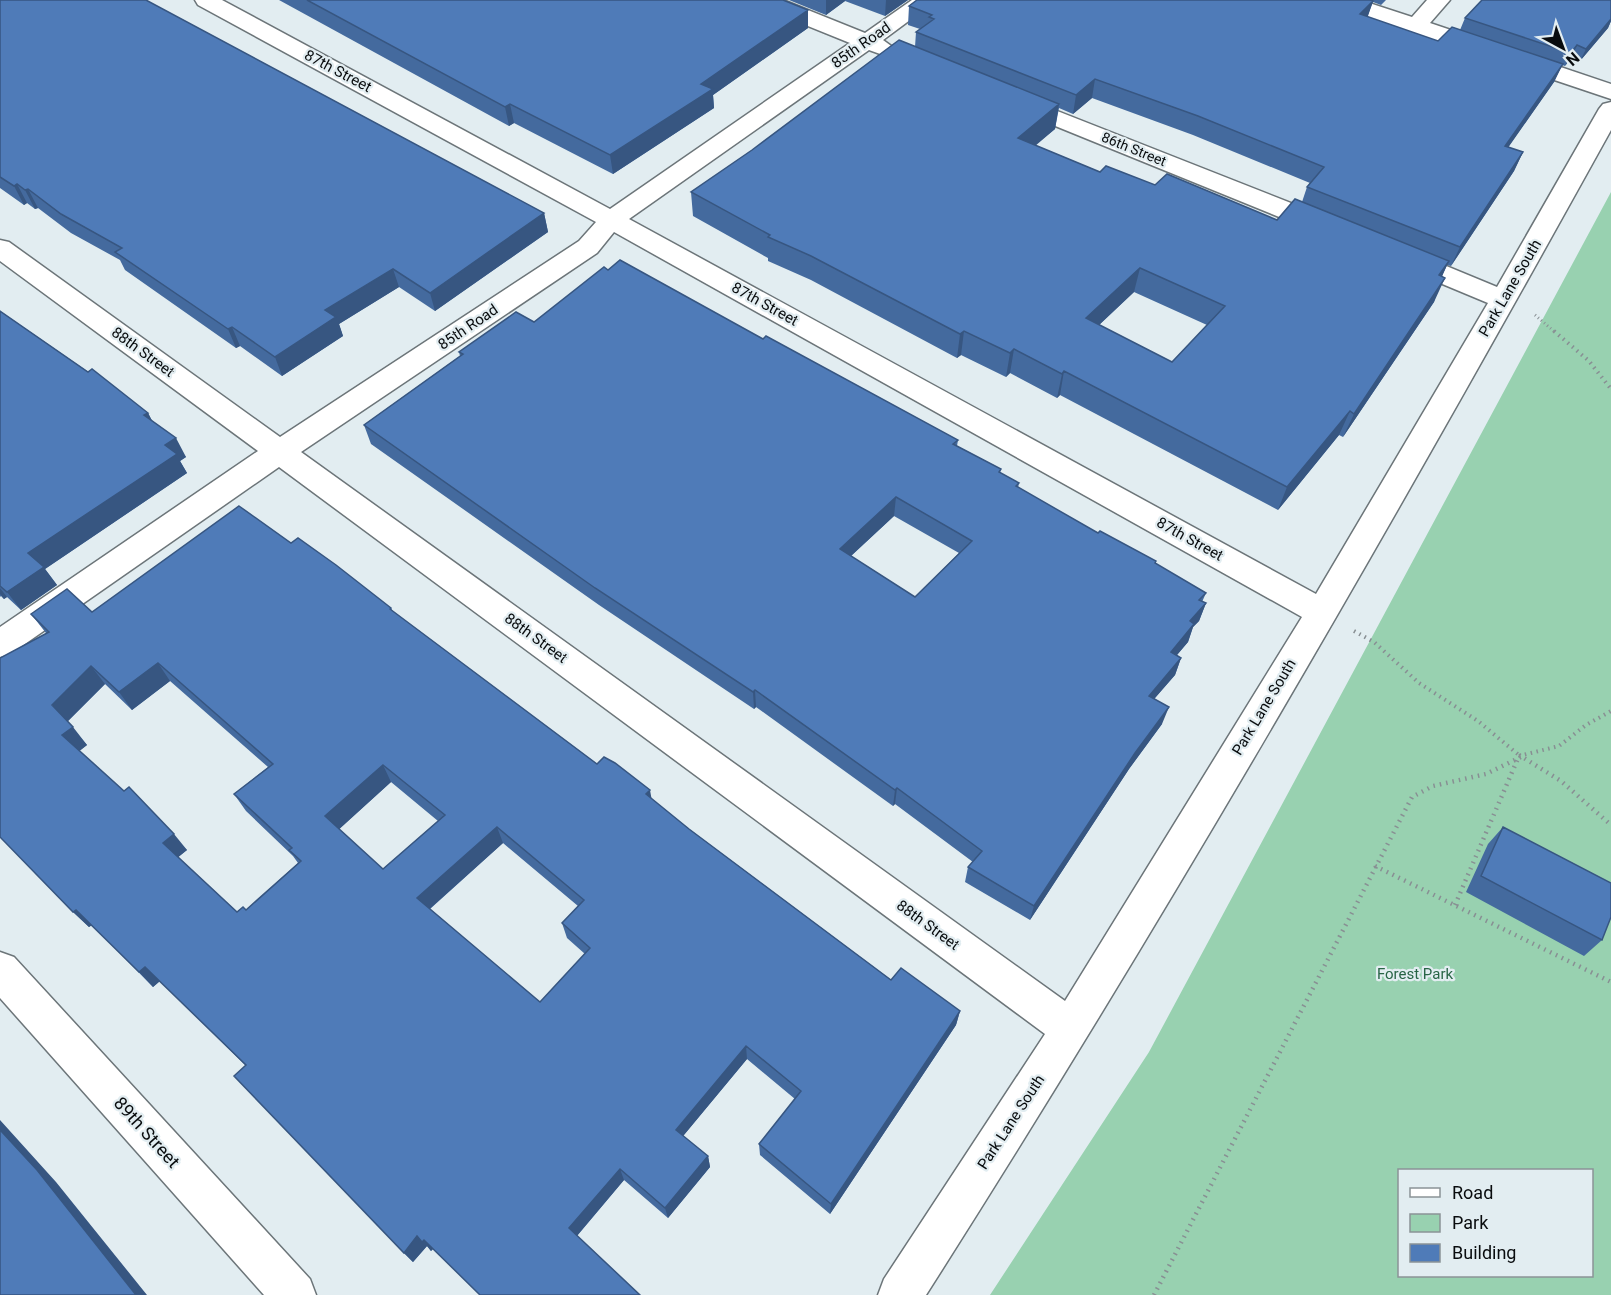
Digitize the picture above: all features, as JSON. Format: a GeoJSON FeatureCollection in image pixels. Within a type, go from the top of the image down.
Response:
{"type":"FeatureCollection","features":[{"type":"Feature","properties":{"kind":"street","name":"87th Street"},"geometry":{"type":"LineString","coordinates":[[206,0],[611,220],[1321,612]]}},
{"type":"Feature","properties":{"kind":"street"},"geometry":{"type":"LineString","coordinates":[[764,0],[902,56]]}},
{"type":"Feature","properties":{"kind":"street","name":"85th Road"},"geometry":{"type":"LineString","coordinates":[[0,644],[280,451],[588,247],[611,220],[926,0]]}},
{"type":"Feature","properties":{"kind":"street"},"geometry":{"type":"LineString","coordinates":[[1339,0],[1611,92]]}},
{"type":"Feature","properties":{"kind":"street"},"geometry":{"type":"LineString","coordinates":[[1416,26],[1439,0]]}},
{"type":"Feature","properties":{"kind":"street","name":"86th Street"},"geometry":{"type":"LineString","coordinates":[[990,92],[1343,233]]}},
{"type":"Feature","properties":{"kind":"street","name":"Park Lane South"},"geometry":{"type":"LineString","coordinates":[[900,1295],[1071,1029],[1321,612],[1504,300],[1611,109]]}},
{"type":"Feature","properties":{"kind":"street"},"geometry":{"type":"LineString","coordinates":[[1376,246],[1504,300]]}},
{"type":"Feature","properties":{"kind":"street","name":"88th Street"},"geometry":{"type":"LineString","coordinates":[[0,248],[1071,1029]]}},
{"type":"Feature","properties":{"kind":"street","name":"89th Street"},"geometry":{"type":"LineString","coordinates":[[0,970],[294,1295]]}},
{"type":"Feature","properties":{"kind":"path"},"geometry":{"type":"LineString","coordinates":[[1535,315],[1589,361],[1611,389]]}},
{"type":"Feature","properties":{"kind":"path"},"geometry":{"type":"LineString","coordinates":[[1350,629],[1374,642],[1419,683],[1478,721],[1520,756],[1561,781],[1611,825]]}},
{"type":"Feature","properties":{"kind":"path"},"geometry":{"type":"LineString","coordinates":[[1154,1295],[1412,796],[1433,786],[1486,774],[1520,756],[1559,746],[1586,725],[1611,711]]}},
{"type":"Feature","properties":{"kind":"path"},"geometry":{"type":"LineString","coordinates":[[1455,905],[1520,756]]}},
{"type":"Feature","properties":{"kind":"path"},"geometry":{"type":"LineString","coordinates":[[1375,866],[1611,982]]}},
{"type":"Feature","properties":{"kind":"green space","name":"Forest Park"},"geometry":{"type":"Polygon","coordinates":[[[1611,192],[1611,1295],[990,1295],[1149,1052],[1611,192]]]}},
{"type":"Feature","properties":{"kind":"building"},"geometry":{"type":"Polygon","coordinates":[[[0,0],[146,0],[544,213],[430,293],[393,269],[325,310],[336,317],[275,357],[232,327],[228,329],[115,252],[122,248],[61,214],[28,189],[25,190],[17,184],[14,186],[0,177],[0,0]]]}},
{"type":"Feature","properties":{"kind":"building"},"geometry":{"type":"Polygon","coordinates":[[[307,0],[783,0],[808,10],[701,84],[713,89],[610,155],[510,104],[505,107],[307,0]]]}},
{"type":"Feature","properties":{"kind":"building"},"geometry":{"type":"Polygon","coordinates":[[[917,0],[1370,0],[1373,1],[1360,14],[1438,41],[1452,27],[1563,64],[1505,146],[1523,152],[1460,247],[1307,187],[1324,167],[1198,116],[1095,79],[1076,95],[916,32],[934,19],[929,17],[932,15],[909,6],[917,0]]]}},
{"type":"Feature","properties":{"kind":"building"},"geometry":{"type":"Polygon","coordinates":[[[1482,0],[1611,0],[1611,19],[1586,49],[1577,45],[1571,53],[1465,18],[1482,0]]]}},
{"type":"Feature","properties":{"kind":"building"},"geometry":{"type":"Polygon","coordinates":[[[899,40],[1059,104],[1018,138],[1100,172],[1106,166],[1155,185],[1167,174],[1277,220],[1295,199],[1449,261],[1439,275],[1445,278],[1354,414],[1350,411],[1287,487],[1064,371],[1062,374],[1014,349],[1010,353],[964,331],[960,334],[811,256],[768,237],[770,235],[691,192],[752,150],[899,40]],[[1140,268],[1086,318],[1172,362],[1225,306],[1140,268]]]}},
{"type":"Feature","properties":{"kind":"building"},"geometry":{"type":"Polygon","coordinates":[[[620,260],[763,339],[766,336],[958,440],[953,444],[1001,469],[999,472],[1019,483],[1016,486],[1098,533],[1100,531],[1156,561],[1155,563],[1206,593],[1199,600],[1206,603],[1190,621],[1194,624],[1171,652],[1181,658],[1149,696],[1169,707],[1135,753],[1034,906],[968,867],[982,851],[897,788],[895,790],[755,690],[753,692],[595,588],[364,425],[463,354],[459,352],[516,312],[534,322],[604,267],[608,270],[620,260]],[[896,497],[840,549],[915,597],[972,541],[896,497]]]}},
{"type":"Feature","properties":{"kind":"building"},"geometry":{"type":"Polygon","coordinates":[[[0,311],[88,372],[92,369],[148,413],[144,415],[176,438],[165,445],[177,454],[28,553],[44,567],[7,592],[0,586],[0,311]]]}},
{"type":"Feature","properties":{"kind":"building"},"geometry":{"type":"Polygon","coordinates":[[[239,506],[291,543],[298,538],[336,565],[390,609],[597,764],[604,757],[615,763],[650,790],[646,794],[689,829],[891,980],[901,968],[960,1011],[831,1204],[759,1144],[801,1091],[746,1046],[676,1130],[708,1156],[665,1208],[620,1169],[569,1228],[640,1295],[480,1295],[424,1240],[422,1242],[417,1236],[404,1253],[234,1076],[246,1065],[145,967],[139,972],[76,910],[73,912],[0,837],[0,658],[49,632],[31,614],[67,589],[92,612],[239,506]],[[158,663],[119,692],[91,666],[52,705],[73,727],[62,735],[124,791],[129,787],[174,834],[163,843],[237,912],[243,907],[246,910],[301,861],[289,850],[292,848],[234,794],[273,764],[158,663]],[[383,765],[325,816],[383,869],[445,815],[383,765]],[[497,827],[417,898],[540,1002],[590,948],[562,923],[584,900],[497,827]]]}},
{"type":"Feature","properties":{"kind":"building"},"geometry":{"type":"Polygon","coordinates":[[[1503,827],[1611,883],[1611,917],[1602,940],[1481,876],[1503,827]]]}},
{"type":"Feature","properties":{"kind":"building"},"geometry":{"type":"Polygon","coordinates":[[[0,1130],[37,1170],[136,1295],[0,1295],[0,1130]]]}}]}
